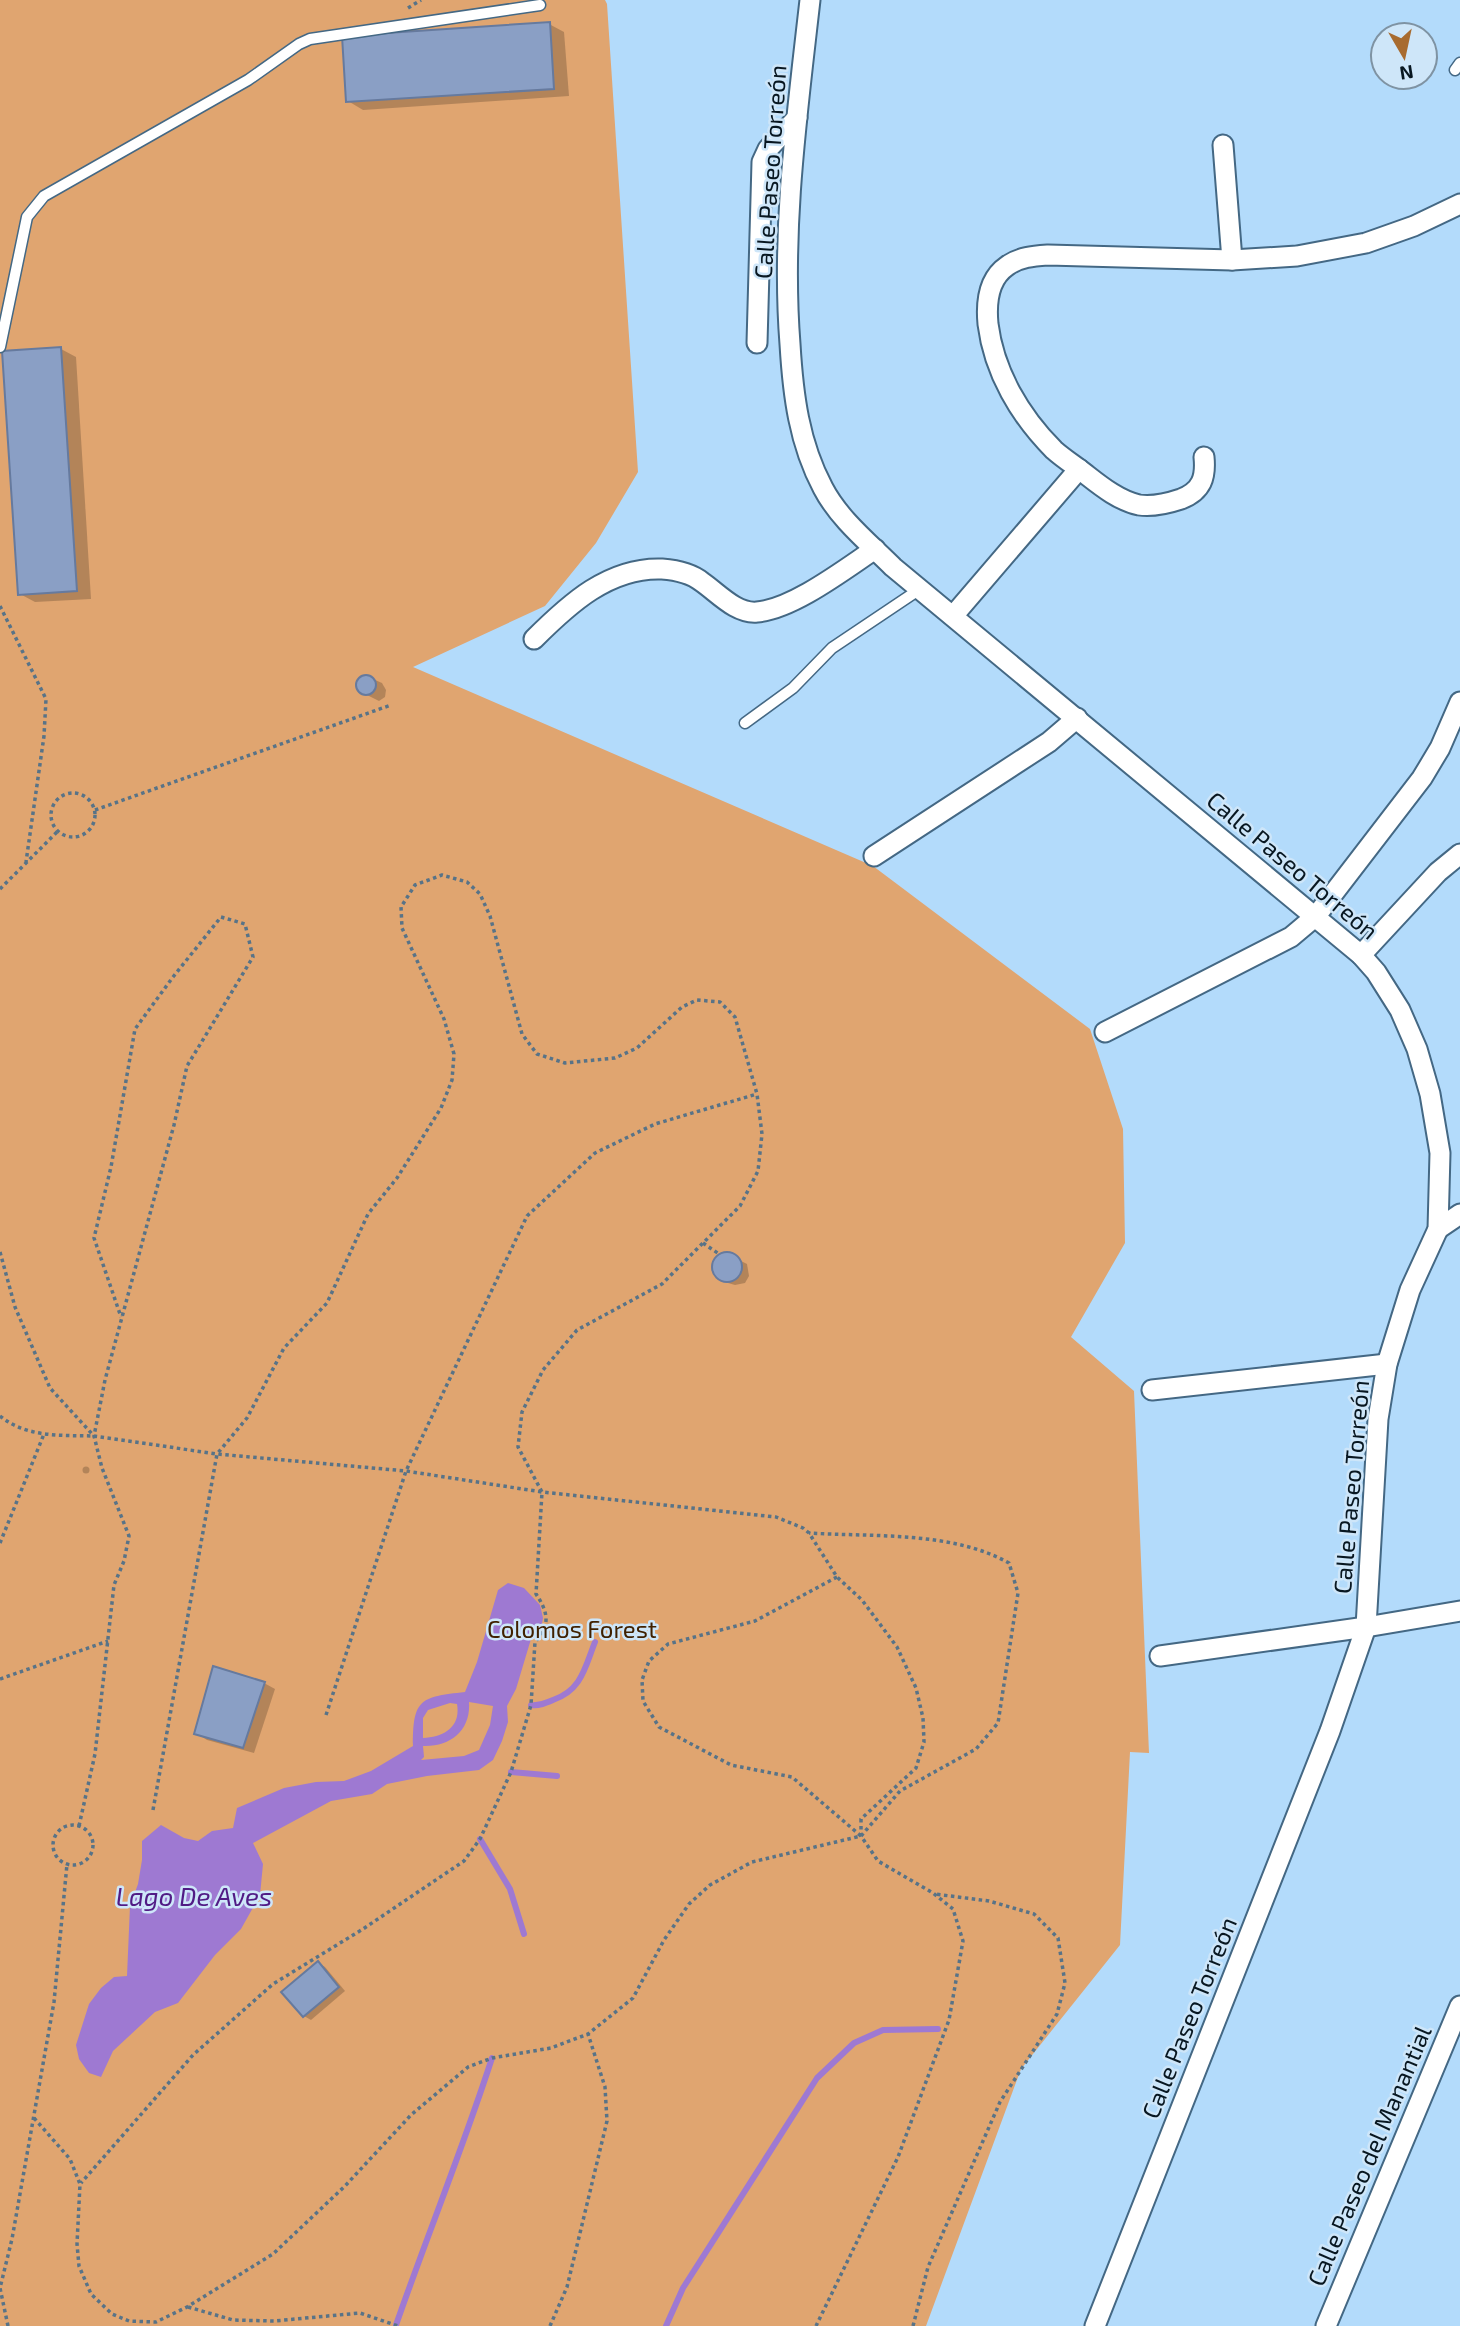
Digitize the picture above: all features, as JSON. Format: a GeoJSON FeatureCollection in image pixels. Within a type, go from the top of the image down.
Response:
{"type":"FeatureCollection","features":[{"type":"Feature","properties":{"kind":"street","name":"Calle Paseo Torreón"},"geometry":{"type":"LineString","coordinates":[[810,0],[790,183],[786,300],[795,402],[808,455],[824,491],[848,523],[920,589],[1361,955],[1376,972],[1400,1010],[1417,1049],[1430,1094],[1440,1153],[1438,1229],[1410,1290],[1387,1364],[1378,1419],[1366,1628],[1330,1731],[1095,2326]]}},
{"type":"Feature","properties":{"kind":"street"},"geometry":{"type":"LineString","coordinates":[[757,343],[762,162],[768,149],[797,118]]}},
{"type":"Feature","properties":{"kind":"street"},"geometry":{"type":"LineString","coordinates":[[1223,145],[1240,260]]}},
{"type":"Feature","properties":{"kind":"street"},"geometry":{"type":"LineString","coordinates":[[1204,457],[1206,472],[1194,492],[1176,500],[1140,505],[1109,492],[1055,451],[1027,419],[1006,386],[996,360],[989,332],[987,307],[992,283],[1006,266],[1024,258],[1048,254],[1240,260],[1297,256],[1366,243],[1414,226],[1460,204]]}},
{"type":"Feature","properties":{"kind":"street"},"geometry":{"type":"LineString","coordinates":[[953,616],[1079,469]]}},
{"type":"Feature","properties":{"kind":"street"},"geometry":{"type":"LineString","coordinates":[[534,639],[586,593],[618,575],[648,569],[675,570],[699,579],[731,605],[755,613],[778,607],[818,586],[876,549]]}},
{"type":"Feature","properties":{"kind":"street"},"geometry":{"type":"LineString","coordinates":[[1105,1032],[1291,937],[1316,916],[1422,778],[1440,748],[1460,702]]}},
{"type":"Feature","properties":{"kind":"street"},"geometry":{"type":"LineString","coordinates":[[874,856],[1049,742],[1077,718]]}},
{"type":"Feature","properties":{"kind":"street"},"geometry":{"type":"LineString","coordinates":[[1361,955],[1438,872],[1460,854]]}},
{"type":"Feature","properties":{"kind":"street"},"geometry":{"type":"LineString","coordinates":[[1438,1229],[1460,1214]]}},
{"type":"Feature","properties":{"kind":"street"},"geometry":{"type":"LineString","coordinates":[[1152,1390],[1387,1364]]}},
{"type":"Feature","properties":{"kind":"street"},"geometry":{"type":"LineString","coordinates":[[1160,1656],[1366,1628],[1460,1611]]}},
{"type":"Feature","properties":{"kind":"street","name":"Calle Paseo del Manantial"},"geometry":{"type":"LineString","coordinates":[[1326,2326],[1460,2006]]}},
{"type":"Feature","properties":{"kind":"lane"},"geometry":{"type":"LineString","coordinates":[[0,347],[27,217],[44,196],[248,80],[310,39],[540,5]]}},
{"type":"Feature","properties":{"kind":"lane"},"geometry":{"type":"LineString","coordinates":[[745,723],[793,688],[832,648],[920,589]]}},
{"type":"Feature","properties":{"kind":"path"},"geometry":{"type":"LineString","coordinates":[[0,606],[46,699],[44,736],[26,862]]}},
{"type":"Feature","properties":{"kind":"path"},"geometry":{"type":"LineString","coordinates":[[95,810],[391,705]]}},
{"type":"Feature","properties":{"kind":"path"},"geometry":{"type":"LineString","coordinates":[[72,793],[83,794],[95,810],[93,825],[87,831],[71,836],[57,832],[50,813],[55,802],[72,793]]}},
{"type":"Feature","properties":{"kind":"path"},"geometry":{"type":"LineString","coordinates":[[0,889],[57,832]]}},
{"type":"Feature","properties":{"kind":"path"},"geometry":{"type":"LineString","coordinates":[[80,2184],[193,2055],[272,1984],[363,1929],[464,1861],[480,1839],[511,1772],[531,1705],[535,1642],[543,1634],[547,1623],[544,1606],[536,1594],[542,1492],[517,1447],[522,1412],[542,1370],[577,1330],[662,1284],[740,1206],[758,1171],[762,1134],[757,1094],[735,1017],[720,1002],[697,1000],[681,1007],[637,1048],[615,1058],[565,1063],[537,1054],[522,1034],[490,916],[480,894],[467,882],[442,875],[415,885],[401,907],[402,928],[444,1019],[454,1054],[452,1080],[441,1108],[397,1178],[368,1214],[327,1303],[284,1348],[247,1418],[217,1454],[153,1810]]}},
{"type":"Feature","properties":{"kind":"path"},"geometry":{"type":"LineString","coordinates":[[79,1826],[95,1754],[114,1585],[124,1561],[129,1535],[102,1468],[94,1436],[105,1380],[174,1125],[187,1066],[253,957],[245,924],[221,917],[135,1029],[111,1167],[94,1238],[121,1317]]}},
{"type":"Feature","properties":{"kind":"path"},"geometry":{"type":"LineString","coordinates":[[326,1715],[405,1471],[527,1216],[594,1153],[656,1124],[757,1094]]}},
{"type":"Feature","properties":{"kind":"path"},"geometry":{"type":"LineString","coordinates":[[703,1242],[719,1254]]}},
{"type":"Feature","properties":{"kind":"path"},"geometry":{"type":"LineString","coordinates":[[0,1252],[15,1307],[50,1388],[94,1436]]}},
{"type":"Feature","properties":{"kind":"path"},"geometry":{"type":"LineString","coordinates":[[0,1416],[11,1425],[34,1433],[94,1436],[217,1454],[405,1471],[542,1492],[776,1517],[803,1528],[837,1577],[862,1600],[897,1647],[916,1688],[923,1718],[924,1742],[916,1768],[861,1819],[861,1836]]}},
{"type":"Feature","properties":{"kind":"path"},"geometry":{"type":"LineString","coordinates":[[0,1543],[44,1434]]}},
{"type":"Feature","properties":{"kind":"path"},"geometry":{"type":"LineString","coordinates":[[34,2118],[70,2159],[80,2184],[79,2266],[91,2294],[112,2314],[129,2321],[156,2322],[187,2307],[273,2254],[345,2186],[411,2115],[468,2067],[492,2058],[551,2048],[588,2034],[633,1998],[664,1940],[689,1904],[710,1885],[752,1862],[861,1836],[900,1791],[976,1749],[998,1723],[1018,1593],[1009,1563],[989,1552],[937,1540],[809,1533]]}},
{"type":"Feature","properties":{"kind":"path"},"geometry":{"type":"LineString","coordinates":[[816,2326],[898,2157],[949,2020],[963,1941],[953,1909],[933,1893],[878,1861],[861,1836],[792,1777],[730,1765],[659,1727],[643,1701],[642,1680],[649,1661],[668,1644],[755,1621],[837,1577]]}},
{"type":"Feature","properties":{"kind":"path"},"geometry":{"type":"LineString","coordinates":[[0,1678],[108,1641]]}},
{"type":"Feature","properties":{"kind":"path"},"geometry":{"type":"LineString","coordinates":[[67,1826],[79,1826],[90,1834],[93,1848],[91,1855],[81,1864],[67,1864],[54,1852],[54,1839],[57,1833],[67,1826]]}},
{"type":"Feature","properties":{"kind":"path"},"geometry":{"type":"LineString","coordinates":[[8,2326],[0,2288],[12,2239],[54,2002],[67,1864]]}},
{"type":"Feature","properties":{"kind":"path"},"geometry":{"type":"LineString","coordinates":[[913,2326],[928,2267],[1000,2102],[1058,2014],[1065,1983],[1058,1938],[1034,1914],[989,1900],[933,1893]]}},
{"type":"Feature","properties":{"kind":"path"},"geometry":{"type":"LineString","coordinates":[[550,2326],[567,2287],[607,2122],[605,2087],[588,2034]]}},
{"type":"Feature","properties":{"kind":"path"},"geometry":{"type":"LineString","coordinates":[[187,2307],[233,2320],[274,2321],[360,2312],[398,2326]]}},
{"type":"Feature","properties":{"kind":"green space","name":"Colomos Forest"},"geometry":{"type":"Polygon","coordinates":[[[0,0],[605,0],[638,472],[596,543],[545,606],[413,667],[873,866],[1090,1029],[1123,1129],[1125,1243],[1071,1337],[1134,1391],[1149,1753],[1130,1752],[1120,1945],[1021,2069],[926,2326],[0,2326],[0,0]]]}},
{"type":"Feature","properties":{"kind":"water","name":"Lago De Aves"},"geometry":{"type":"Polygon","coordinates":[[[508,1583],[524,1588],[540,1605],[543,1618],[541,1629],[531,1639],[516,1689],[507,1706],[508,1722],[493,1760],[479,1770],[387,1784],[372,1794],[331,1801],[253,1843],[263,1864],[260,1895],[241,1929],[215,1955],[178,2003],[155,2012],[113,2051],[101,2077],[89,2073],[79,2059],[76,2045],[89,2004],[114,1977],[127,1976],[130,1906],[138,1884],[142,1841],[161,1825],[184,1838],[198,1841],[212,1831],[233,1828],[237,1808],[284,1788],[316,1782],[344,1781],[371,1771],[413,1746],[415,1718],[422,1703],[438,1696],[465,1692],[477,1662],[498,1590],[508,1583]],[[469,1702],[467,1721],[463,1728],[450,1740],[433,1746],[423,1746],[424,1757],[421,1760],[464,1756],[479,1750],[490,1725],[493,1706],[469,1702]],[[450,1703],[428,1710],[423,1718],[423,1738],[438,1736],[454,1725],[458,1712],[457,1704],[450,1703]]]}},
{"type":"Feature","properties":{"kind":"building"},"geometry":{"type":"Polygon","coordinates":[[[550,22],[554,89],[346,102],[342,36],[550,22]]]}},
{"type":"Feature","properties":{"kind":"building"},"geometry":{"type":"Polygon","coordinates":[[[61,347],[77,591],[18,595],[2,351],[61,347]]]}},
{"type":"Feature","properties":{"kind":"building"},"geometry":{"type":"Polygon","coordinates":[[[366,675],[373,678],[376,685],[373,692],[366,695],[359,692],[356,685],[359,678],[366,675]]]}},
{"type":"Feature","properties":{"kind":"building"},"geometry":{"type":"Polygon","coordinates":[[[727,1252],[733,1253],[741,1261],[741,1273],[733,1281],[727,1282],[721,1281],[713,1273],[712,1267],[713,1261],[721,1253],[727,1252]]]}},
{"type":"Feature","properties":{"kind":"building"},"geometry":{"type":"Polygon","coordinates":[[[213,1666],[265,1682],[243,1748],[194,1734],[213,1666]]]}},
{"type":"Feature","properties":{"kind":"building"},"geometry":{"type":"Polygon","coordinates":[[[318,1961],[339,1987],[303,2017],[281,1992],[318,1961]]]}},
{"type":"Feature","properties":{"kind":"waterway"},"geometry":{"type":"LineString","coordinates":[[531,1705],[548,1702],[570,1690],[581,1677],[595,1642]]}},
{"type":"Feature","properties":{"kind":"waterway"},"geometry":{"type":"LineString","coordinates":[[511,1772],[557,1776]]}},
{"type":"Feature","properties":{"kind":"waterway"},"geometry":{"type":"LineString","coordinates":[[480,1839],[510,1889],[524,1934]]}},
{"type":"Feature","properties":{"kind":"waterway"},"geometry":{"type":"LineString","coordinates":[[666,2326],[683,2288],[817,2078],[854,2043],[883,2030],[938,2029]]}},
{"type":"Feature","properties":{"kind":"waterway"},"geometry":{"type":"LineString","coordinates":[[396,2325],[492,2058]]}}]}
